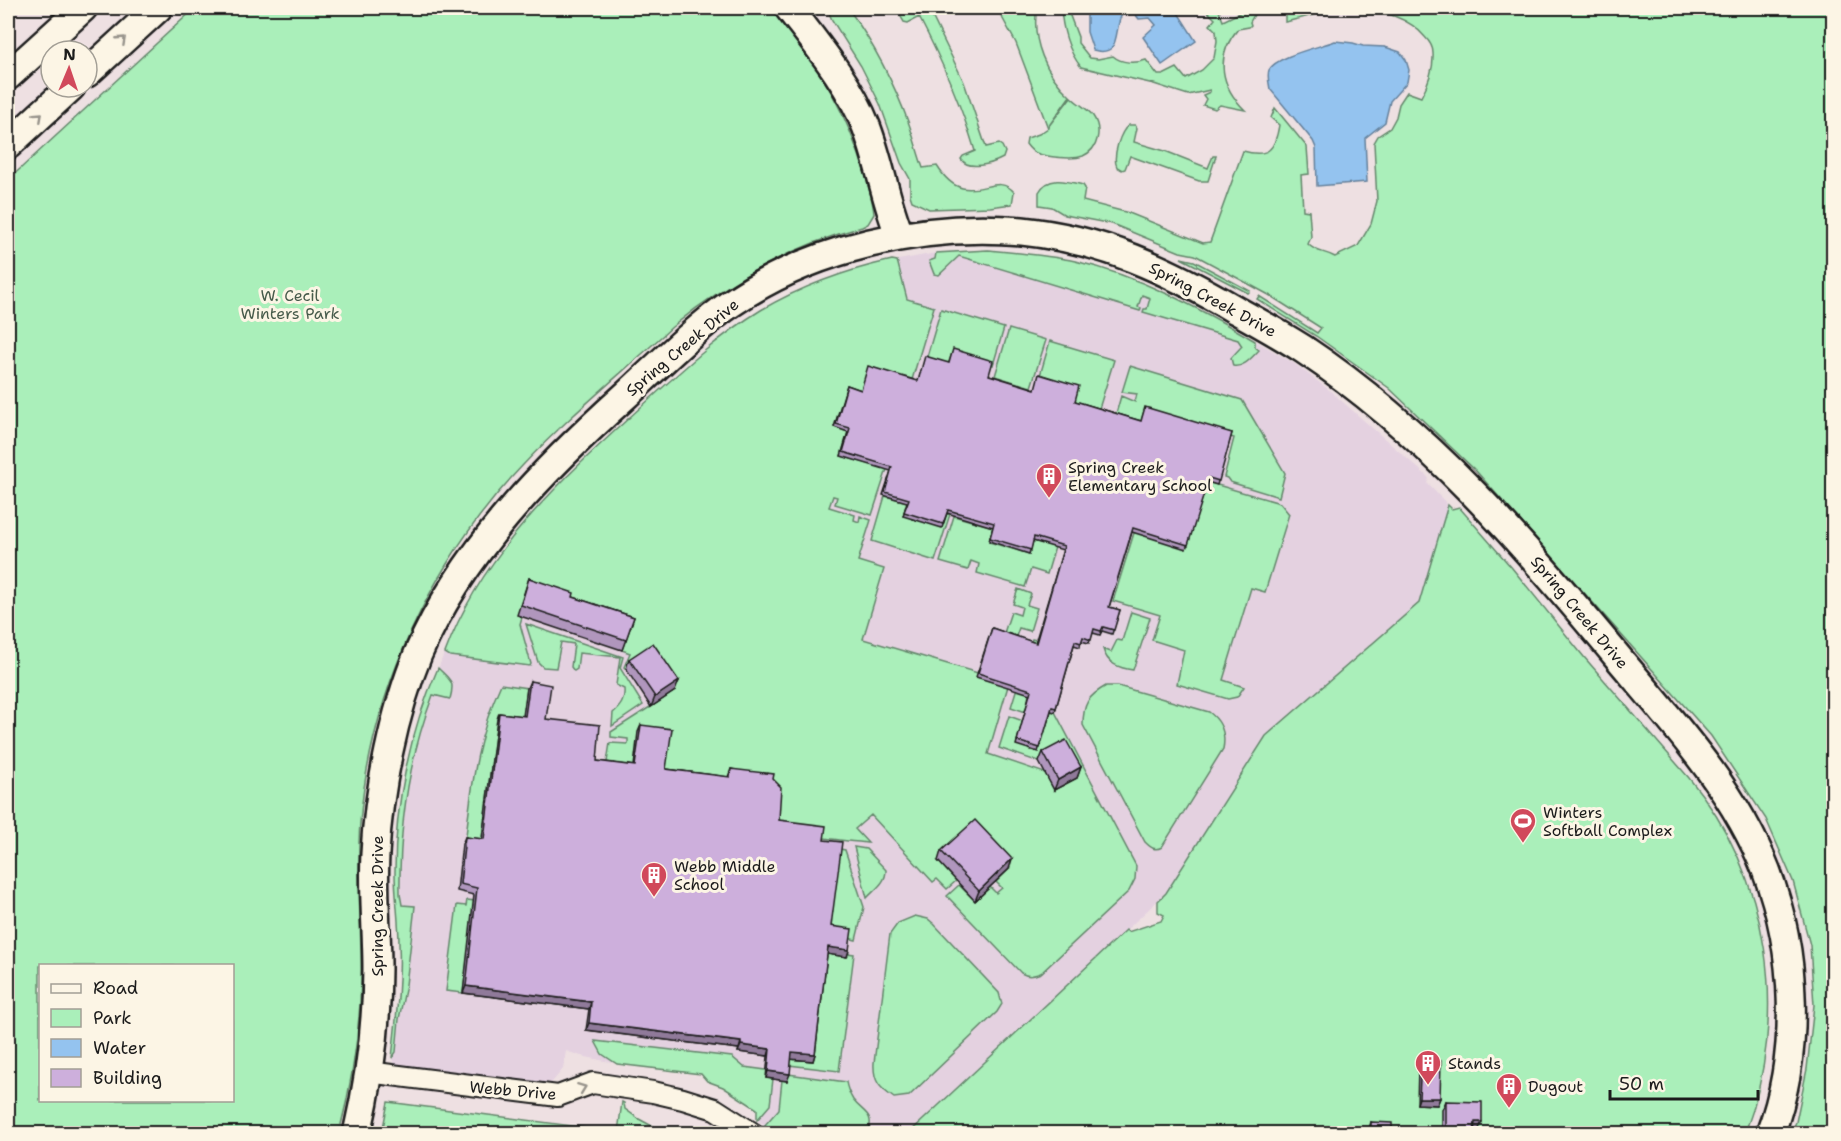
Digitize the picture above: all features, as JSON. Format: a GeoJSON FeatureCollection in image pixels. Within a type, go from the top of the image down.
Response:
{"type":"FeatureCollection","features":[{"type":"Feature","properties":{"kind":"street"},"geometry":{"type":"LineString","coordinates":[[8,76],[82,8]]}},
{"type":"Feature","properties":{"kind":"street"},"geometry":{"type":"LineString","coordinates":[[99,61],[158,8]]}},
{"type":"Feature","properties":{"kind":"street"},"geometry":{"type":"LineString","coordinates":[[789,8],[817,44],[856,102],[879,164],[889,210],[900,236]]}},
{"type":"Feature","properties":{"kind":"street"},"geometry":{"type":"LineString","coordinates":[[8,145],[58,99]]}},
{"type":"Feature","properties":{"kind":"street","name":"Spring Creek Drive"},"geometry":{"type":"LineString","coordinates":[[357,1134],[368,1072],[378,976],[375,858],[384,779],[398,719],[418,656],[465,569],[538,478],[563,453],[696,331],[728,305],[761,284],[827,256],[881,239],[945,231],[1022,231],[1067,238],[1109,249],[1154,265],[1198,287],[1303,349],[1356,388],[1449,467],[1523,546],[1611,648],[1713,775],[1733,805],[1759,856],[1774,898],[1784,939],[1791,1001],[1792,1035],[1787,1073],[1770,1134]]}},
{"type":"Feature","properties":{"kind":"street","name":"Webb Drive"},"geometry":{"type":"LineString","coordinates":[[368,1072],[558,1096],[593,1083],[653,1092],[702,1105],[733,1119],[754,1134]]}},
{"type":"Feature","properties":{"kind":"shaded area"},"geometry":{"type":"Polygon","coordinates":[[[988,250],[1075,261],[1155,289],[1216,318],[1292,362],[1328,389],[1427,476],[1429,479],[1427,483],[1448,505],[1419,603],[1266,736],[1166,893],[908,1133],[776,1133],[757,1120],[757,1109],[723,1087],[707,1081],[700,1074],[624,1065],[566,1051],[563,1069],[549,1086],[396,1067],[392,1059],[399,945],[395,870],[399,811],[409,756],[424,703],[455,627],[509,541],[545,498],[611,435],[714,342],[763,309],[810,286],[866,266],[936,253],[988,250]]]}},
{"type":"Feature","properties":{"kind":"green space","name":"W. Cecil Winters Park"},"geometry":{"type":"Polygon","coordinates":[[[195,8],[772,8],[816,66],[840,109],[859,154],[874,214],[868,224],[862,227],[810,244],[761,267],[715,295],[672,327],[577,412],[523,465],[490,502],[434,585],[392,677],[377,724],[366,773],[359,842],[361,960],[359,1018],[348,1095],[339,1133],[8,1134],[8,180],[96,99],[99,99],[99,96],[195,8]]]}},
{"type":"Feature","properties":{"kind":"green space"},"geometry":{"type":"Polygon","coordinates":[[[827,8],[848,8],[866,35],[897,94],[923,168],[937,166],[948,180],[959,187],[969,189],[1006,186],[1014,192],[1012,204],[929,209],[912,201],[910,179],[901,163],[880,104],[827,8]]]}},
{"type":"Feature","properties":{"kind":"green space"},"geometry":{"type":"Polygon","coordinates":[[[901,8],[928,8],[964,82],[986,147],[999,144],[1005,152],[1003,158],[974,166],[964,163],[961,159],[975,151],[957,100],[919,17],[908,23],[904,22],[900,15],[901,8]]]}},
{"type":"Feature","properties":{"kind":"green space"},"geometry":{"type":"Polygon","coordinates":[[[997,8],[1037,8],[1036,32],[1042,56],[1061,88],[1070,96],[1048,127],[1071,97],[1091,113],[1096,121],[1098,133],[1096,144],[1088,153],[1079,157],[1053,157],[1034,152],[1026,144],[1027,138],[1048,128],[1016,43],[997,8]]]}},
{"type":"Feature","properties":{"kind":"green space"},"geometry":{"type":"Polygon","coordinates":[[[1061,8],[1067,8],[1078,43],[1090,58],[1113,56],[1128,62],[1146,60],[1158,75],[1177,68],[1186,79],[1202,70],[1214,58],[1216,31],[1210,25],[1215,19],[1207,8],[1218,8],[1223,21],[1243,11],[1242,8],[1253,8],[1255,13],[1250,22],[1251,25],[1238,29],[1230,40],[1223,61],[1230,92],[1245,110],[1220,105],[1215,109],[1203,105],[1206,99],[1203,95],[1210,90],[1188,95],[1154,84],[1081,67],[1066,39],[1061,8]]]}},
{"type":"Feature","properties":{"kind":"green space"},"geometry":{"type":"Polygon","coordinates":[[[1277,8],[1833,8],[1833,1133],[1791,1133],[1796,1122],[1807,1069],[1814,1005],[1810,945],[1793,881],[1766,819],[1711,736],[1476,471],[1389,388],[1316,336],[1257,299],[1259,296],[1317,333],[1321,328],[1269,295],[1195,255],[1180,252],[1112,224],[1065,215],[1052,207],[1039,205],[1039,192],[1047,183],[1071,182],[1083,185],[1085,188],[1083,201],[1129,213],[1203,243],[1210,242],[1243,151],[1264,152],[1269,150],[1275,141],[1279,125],[1271,118],[1275,108],[1307,147],[1309,174],[1301,175],[1303,210],[1309,211],[1311,237],[1308,244],[1314,249],[1335,257],[1358,246],[1371,224],[1377,201],[1374,143],[1378,136],[1390,128],[1399,104],[1407,92],[1421,97],[1431,70],[1432,49],[1428,40],[1416,28],[1383,13],[1359,10],[1335,11],[1285,22],[1285,11],[1277,8]]]}},
{"type":"Feature","properties":{"kind":"green space"},"geometry":{"type":"Polygon","coordinates":[[[1129,125],[1135,125],[1137,128],[1134,142],[1208,168],[1213,156],[1216,156],[1208,181],[1199,181],[1130,156],[1125,169],[1117,167],[1118,144],[1129,125]]]}},
{"type":"Feature","properties":{"kind":"green space"},"geometry":{"type":"Polygon","coordinates":[[[988,250],[1075,261],[1122,275],[1168,294],[1212,317],[1255,341],[1255,347],[1259,350],[1244,364],[1233,366],[1231,358],[1242,346],[1238,340],[1143,312],[1147,309],[1150,298],[1142,295],[1138,307],[1141,308],[1140,311],[959,256],[939,275],[934,274],[929,261],[935,259],[936,253],[988,250]]]}},
{"type":"Feature","properties":{"kind":"green space"},"geometry":{"type":"Polygon","coordinates":[[[1181,258],[1194,261],[1250,291],[1248,293],[1181,258]]]}},
{"type":"Feature","properties":{"kind":"green space"},"geometry":{"type":"Polygon","coordinates":[[[892,260],[897,261],[907,299],[934,307],[911,383],[860,394],[834,427],[848,432],[841,456],[887,469],[872,515],[835,504],[837,497],[833,496],[829,507],[855,515],[854,520],[859,522],[860,516],[871,520],[858,561],[884,569],[863,639],[978,673],[977,677],[1003,685],[1013,669],[988,754],[1045,773],[1054,790],[1063,750],[1039,762],[999,748],[1009,716],[1023,721],[1026,712],[1011,707],[1032,639],[1040,641],[1027,704],[1055,712],[1136,866],[1135,879],[1129,891],[1041,973],[1033,975],[1021,973],[947,896],[959,885],[975,901],[990,887],[996,893],[1002,888],[996,882],[1008,870],[938,861],[956,881],[947,889],[937,879],[933,882],[871,815],[855,829],[868,843],[809,836],[769,824],[746,804],[721,776],[607,762],[610,743],[628,744],[628,739],[611,737],[611,732],[675,691],[650,653],[626,669],[624,667],[630,653],[622,650],[630,627],[522,617],[520,624],[530,666],[450,656],[445,653],[461,616],[480,582],[528,519],[583,461],[685,368],[729,332],[761,310],[792,293],[858,269],[892,260]]]}},
{"type":"Feature","properties":{"kind":"green space"},"geometry":{"type":"Polygon","coordinates":[[[941,309],[1004,328],[993,365],[952,353],[947,367],[926,360],[941,309]]]}},
{"type":"Feature","properties":{"kind":"green space"},"geometry":{"type":"Polygon","coordinates":[[[1009,329],[1046,340],[1031,387],[995,376],[1009,329]]]}},
{"type":"Feature","properties":{"kind":"green space"},"geometry":{"type":"Polygon","coordinates":[[[1050,341],[1114,360],[1098,412],[1074,405],[1039,379],[1050,341]]]}},
{"type":"Feature","properties":{"kind":"green space"},"geometry":{"type":"Polygon","coordinates":[[[1130,366],[1242,400],[1285,473],[1279,497],[1230,482],[1224,477],[1234,438],[1144,411],[1140,424],[1115,417],[1121,396],[1135,402],[1137,394],[1122,392],[1130,366]]]}},
{"type":"Feature","properties":{"kind":"green space"},"geometry":{"type":"Polygon","coordinates":[[[1207,482],[1280,503],[1289,514],[1265,592],[1251,588],[1223,680],[1244,687],[1237,697],[1228,699],[1177,684],[1184,650],[1152,640],[1160,615],[1113,601],[1134,533],[1207,482]]]}},
{"type":"Feature","properties":{"kind":"green space"},"geometry":{"type":"Polygon","coordinates":[[[885,496],[907,502],[903,516],[950,514],[935,561],[872,541],[885,496]]]}},
{"type":"Feature","properties":{"kind":"green space","name":"Winters Softball Complex"},"geometry":{"type":"Polygon","coordinates":[[[1448,505],[1452,509],[1459,507],[1689,778],[1717,817],[1738,858],[1754,902],[1764,948],[1768,995],[1767,1042],[1759,1088],[1745,1133],[908,1134],[1126,930],[1128,932],[1161,921],[1164,915],[1158,912],[1158,901],[1166,893],[1266,736],[1419,603],[1448,505]]]}},
{"type":"Feature","properties":{"kind":"green space"},"geometry":{"type":"Polygon","coordinates":[[[954,516],[993,527],[989,542],[1029,554],[1033,541],[1055,547],[1047,574],[1031,569],[1025,587],[977,573],[979,564],[971,561],[968,570],[940,562],[954,516]]]}},
{"type":"Feature","properties":{"kind":"green space"},"geometry":{"type":"Polygon","coordinates":[[[1018,589],[1031,594],[1027,605],[1037,608],[1030,631],[1019,628],[1015,639],[1003,636],[1011,612],[1020,615],[1022,607],[1013,604],[1018,589]]]}},
{"type":"Feature","properties":{"kind":"green space"},"geometry":{"type":"Polygon","coordinates":[[[1131,612],[1150,618],[1133,670],[1114,664],[1107,658],[1103,649],[1111,652],[1117,640],[1122,641],[1131,612]]]}},
{"type":"Feature","properties":{"kind":"green space"},"geometry":{"type":"Polygon","coordinates":[[[526,624],[623,657],[620,668],[643,705],[612,726],[613,713],[624,696],[624,689],[616,685],[620,657],[579,653],[577,669],[574,671],[571,667],[574,644],[561,642],[556,668],[543,667],[538,662],[526,624]]]}},
{"type":"Feature","properties":{"kind":"green space"},"geometry":{"type":"Polygon","coordinates":[[[438,668],[451,682],[450,699],[433,695],[412,768],[401,843],[400,894],[402,905],[415,906],[396,1052],[392,1058],[399,972],[395,872],[401,794],[419,717],[438,668]]]}},
{"type":"Feature","properties":{"kind":"green space"},"geometry":{"type":"Polygon","coordinates":[[[501,684],[527,688],[523,719],[497,720],[481,846],[465,844],[480,743],[501,684]]]}},
{"type":"Feature","properties":{"kind":"green space"},"geometry":{"type":"Polygon","coordinates":[[[1106,686],[1118,686],[1209,712],[1222,728],[1223,749],[1162,847],[1157,849],[1145,842],[1083,725],[1084,711],[1088,701],[1106,686]]]}},
{"type":"Feature","properties":{"kind":"green space"},"geometry":{"type":"Polygon","coordinates":[[[854,847],[866,849],[886,870],[882,882],[867,898],[854,847]]]}},
{"type":"Feature","properties":{"kind":"green space"},"geometry":{"type":"Polygon","coordinates":[[[840,849],[845,850],[864,907],[856,940],[828,933],[840,849]]]}},
{"type":"Feature","properties":{"kind":"green space"},"geometry":{"type":"Polygon","coordinates":[[[467,900],[475,901],[463,993],[446,991],[457,905],[466,906],[467,900]]]}},
{"type":"Feature","properties":{"kind":"green space"},"geometry":{"type":"Polygon","coordinates":[[[915,916],[928,919],[934,924],[999,993],[1002,1004],[997,1012],[909,1096],[894,1098],[878,1084],[874,1063],[890,934],[898,923],[915,916]]]}},
{"type":"Feature","properties":{"kind":"green space"},"geometry":{"type":"Polygon","coordinates":[[[826,954],[854,954],[839,1071],[789,1065],[789,1059],[813,1061],[826,954]]]}},
{"type":"Feature","properties":{"kind":"green space"},"geometry":{"type":"Polygon","coordinates":[[[595,1041],[732,1057],[744,1067],[766,1070],[773,1079],[770,1105],[757,1120],[757,1109],[723,1087],[707,1081],[701,1074],[617,1064],[602,1054],[595,1041]]]}},
{"type":"Feature","properties":{"kind":"green space"},"geometry":{"type":"Polygon","coordinates":[[[788,1074],[846,1082],[853,1100],[869,1118],[868,1134],[776,1133],[764,1126],[779,1109],[782,1080],[788,1074]]]}},
{"type":"Feature","properties":{"kind":"green space"},"geometry":{"type":"Polygon","coordinates":[[[388,1102],[618,1132],[622,1102],[625,1109],[665,1133],[382,1133],[388,1102]]]}},
{"type":"Feature","properties":{"kind":"water"},"geometry":{"type":"Polygon","coordinates":[[[1087,8],[1175,8],[1196,41],[1162,65],[1143,37],[1156,25],[1150,18],[1139,19],[1133,12],[1124,11],[1120,17],[1113,45],[1109,50],[1093,50],[1087,32],[1087,8]]]}},
{"type":"Feature","properties":{"kind":"water"},"geometry":{"type":"Polygon","coordinates":[[[1335,41],[1385,47],[1400,52],[1409,70],[1407,82],[1390,101],[1385,122],[1365,138],[1367,182],[1317,186],[1316,148],[1313,141],[1270,89],[1268,72],[1280,60],[1335,41]]]}},
{"type":"Feature","properties":{"kind":"building","name":"Spring Creek Elementary School"},"geometry":{"type":"Polygon","coordinates":[[[953,349],[993,361],[989,375],[1035,389],[1039,374],[1079,386],[1075,401],[1141,421],[1145,407],[1232,433],[1219,481],[1209,478],[1188,545],[1133,528],[1109,607],[1120,610],[1114,630],[1103,627],[1101,631],[1094,629],[1091,640],[1083,637],[1081,643],[1075,641],[1056,708],[1052,707],[1040,748],[1017,741],[1031,690],[978,673],[992,628],[1036,643],[1064,546],[1034,537],[1031,550],[990,538],[994,523],[948,510],[943,524],[904,512],[909,499],[885,492],[892,467],[843,452],[850,428],[836,424],[847,385],[861,390],[868,366],[918,381],[925,356],[949,363],[953,349]]]}},
{"type":"Feature","properties":{"kind":"building"},"geometry":{"type":"Polygon","coordinates":[[[529,578],[574,593],[573,597],[634,617],[626,640],[521,605],[529,578]]]}},
{"type":"Feature","properties":{"kind":"building"},"geometry":{"type":"Polygon","coordinates":[[[653,643],[679,681],[655,697],[629,659],[653,643]]]}},
{"type":"Feature","properties":{"kind":"building","name":"Webb Middle School"},"geometry":{"type":"Polygon","coordinates":[[[530,681],[551,685],[546,719],[600,725],[597,761],[635,766],[641,725],[672,729],[666,769],[730,777],[731,769],[774,774],[773,779],[781,787],[779,820],[826,826],[824,840],[842,842],[831,926],[852,929],[849,950],[828,947],[815,1054],[792,1052],[790,1074],[768,1071],[770,1049],[741,1045],[741,1042],[589,1023],[591,1002],[466,986],[477,888],[460,884],[465,837],[484,839],[499,713],[525,716],[530,681]]]}},
{"type":"Feature","properties":{"kind":"building"},"geometry":{"type":"Polygon","coordinates":[[[1066,740],[1081,767],[1058,780],[1043,752],[1066,740]]]}},
{"type":"Feature","properties":{"kind":"building"},"geometry":{"type":"Polygon","coordinates":[[[975,820],[1012,859],[979,891],[941,851],[975,820]]]}},
{"type":"Feature","properties":{"kind":"building","name":"Stands"},"geometry":{"type":"Polygon","coordinates":[[[1421,1060],[1441,1061],[1440,1098],[1419,1098],[1421,1060]]]}},
{"type":"Feature","properties":{"kind":"building"},"geometry":{"type":"Polygon","coordinates":[[[1446,1101],[1482,1102],[1482,1122],[1475,1122],[1474,1134],[1446,1134],[1446,1101]]]}},
{"type":"Feature","properties":{"kind":"building"},"geometry":{"type":"Polygon","coordinates":[[[1371,1122],[1392,1123],[1392,1134],[1371,1134],[1371,1122]]]}},
{"type":"Feature","properties":{"kind":"place","name":"Spring Creek Elementary School"},"geometry":{"type":"Point","coordinates":[1049,499]}},
{"type":"Feature","properties":{"kind":"place","name":"Winters Softball Complex"},"geometry":{"type":"Point","coordinates":[1523,844]}},
{"type":"Feature","properties":{"kind":"place","name":"Webb Middle School"},"geometry":{"type":"Point","coordinates":[654,898]}},
{"type":"Feature","properties":{"kind":"place","name":"Stands"},"geometry":{"type":"Point","coordinates":[1428,1086]}},
{"type":"Feature","properties":{"kind":"place","name":"Dugout"},"geometry":{"type":"Point","coordinates":[1509,1109]}}]}
